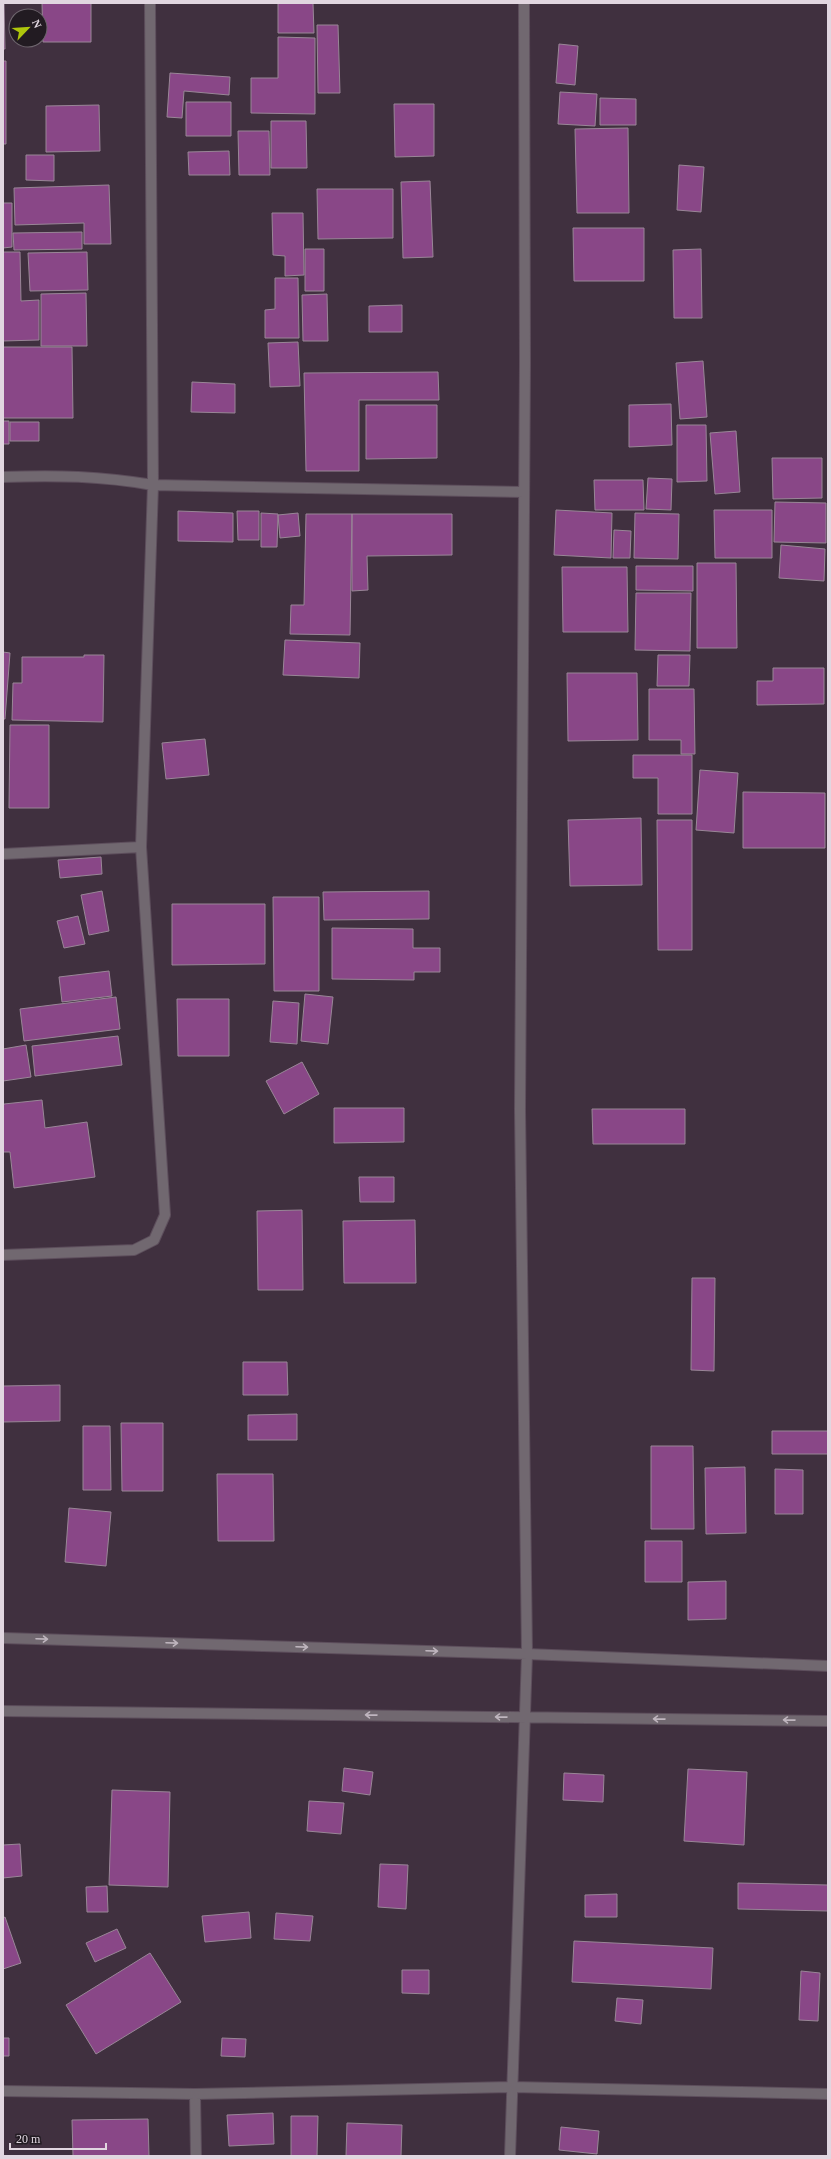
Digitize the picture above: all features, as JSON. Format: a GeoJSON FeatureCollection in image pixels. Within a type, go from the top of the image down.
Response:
{"type":"FeatureCollection","features":[{"type":"Feature","properties":{"kind":"street"},"geometry":{"type":"LineString","coordinates":[[3,1255],[134,1250],[154,1240],[165,1215],[140,847],[154,484],[150,3]]}},
{"type":"Feature","properties":{"kind":"street"},"geometry":{"type":"LineString","coordinates":[[510,2156],[527,1654],[520,1110],[526,215],[524,3]]}},
{"type":"Feature","properties":{"kind":"street"},"geometry":{"type":"LineString","coordinates":[[3,477],[65,475],[110,478],[154,484],[524,492]]}},
{"type":"Feature","properties":{"kind":"street"},"geometry":{"type":"LineString","coordinates":[[3,854],[140,847]]}},
{"type":"Feature","properties":{"kind":"street"},"geometry":{"type":"LineString","coordinates":[[3,1638],[527,1654],[828,1666]]}},
{"type":"Feature","properties":{"kind":"street"},"geometry":{"type":"LineString","coordinates":[[3,1711],[828,1721]]}},
{"type":"Feature","properties":{"kind":"street"},"geometry":{"type":"LineString","coordinates":[[3,2091],[196,2094],[512,2087],[828,2094]]}},
{"type":"Feature","properties":{"kind":"street"},"geometry":{"type":"LineString","coordinates":[[196,2094],[196,2156]]}},
{"type":"Feature","properties":{"kind":"building"},"geometry":{"type":"Polygon","coordinates":[[[4,3],[5,49],[3,49],[4,3]]]}},
{"type":"Feature","properties":{"kind":"building"},"geometry":{"type":"Polygon","coordinates":[[[42,3],[91,3],[91,42],[48,42],[48,8],[42,8],[42,3]]]}},
{"type":"Feature","properties":{"kind":"building"},"geometry":{"type":"Polygon","coordinates":[[[278,3],[313,3],[314,33],[278,33],[278,3]]]}},
{"type":"Feature","properties":{"kind":"building"},"geometry":{"type":"Polygon","coordinates":[[[317,25],[338,25],[340,93],[318,93],[317,25]]]}},
{"type":"Feature","properties":{"kind":"building"},"geometry":{"type":"Polygon","coordinates":[[[278,37],[315,38],[315,114],[251,113],[251,78],[278,78],[278,37]]]}},
{"type":"Feature","properties":{"kind":"building"},"geometry":{"type":"Polygon","coordinates":[[[559,44],[578,46],[575,85],[556,83],[559,44]]]}},
{"type":"Feature","properties":{"kind":"building"},"geometry":{"type":"Polygon","coordinates":[[[3,61],[6,61],[6,144],[3,144],[3,61]]]}},
{"type":"Feature","properties":{"kind":"building"},"geometry":{"type":"Polygon","coordinates":[[[170,73],[230,77],[229,95],[184,91],[182,118],[167,117],[170,73]]]}},
{"type":"Feature","properties":{"kind":"building"},"geometry":{"type":"Polygon","coordinates":[[[560,92],[597,94],[595,126],[558,124],[560,92]]]}},
{"type":"Feature","properties":{"kind":"building"},"geometry":{"type":"Polygon","coordinates":[[[600,98],[636,99],[636,125],[600,125],[600,98]]]}},
{"type":"Feature","properties":{"kind":"building"},"geometry":{"type":"Polygon","coordinates":[[[186,102],[231,102],[231,136],[186,136],[186,102]]]}},
{"type":"Feature","properties":{"kind":"building"},"geometry":{"type":"Polygon","coordinates":[[[394,104],[434,104],[434,156],[395,157],[394,104]]]}},
{"type":"Feature","properties":{"kind":"building"},"geometry":{"type":"Polygon","coordinates":[[[99,105],[100,151],[46,152],[46,106],[99,105]]]}},
{"type":"Feature","properties":{"kind":"building"},"geometry":{"type":"Polygon","coordinates":[[[271,121],[306,121],[307,168],[271,168],[271,121]]]}},
{"type":"Feature","properties":{"kind":"building"},"geometry":{"type":"Polygon","coordinates":[[[628,128],[629,213],[577,213],[575,129],[628,128]]]}},
{"type":"Feature","properties":{"kind":"building"},"geometry":{"type":"Polygon","coordinates":[[[238,131],[269,131],[270,175],[239,175],[238,131]]]}},
{"type":"Feature","properties":{"kind":"building"},"geometry":{"type":"Polygon","coordinates":[[[229,151],[230,175],[189,175],[188,152],[229,151]]]}},
{"type":"Feature","properties":{"kind":"building"},"geometry":{"type":"Polygon","coordinates":[[[26,155],[54,155],[54,181],[26,180],[26,155]]]}},
{"type":"Feature","properties":{"kind":"building"},"geometry":{"type":"Polygon","coordinates":[[[679,165],[704,167],[701,212],[677,210],[679,165]]]}},
{"type":"Feature","properties":{"kind":"building"},"geometry":{"type":"Polygon","coordinates":[[[430,181],[433,257],[403,258],[401,182],[430,181]]]}},
{"type":"Feature","properties":{"kind":"building"},"geometry":{"type":"Polygon","coordinates":[[[109,185],[111,244],[84,244],[84,223],[15,225],[14,188],[109,185]]]}},
{"type":"Feature","properties":{"kind":"building"},"geometry":{"type":"Polygon","coordinates":[[[317,189],[393,189],[393,238],[318,239],[317,189]]]}},
{"type":"Feature","properties":{"kind":"building"},"geometry":{"type":"Polygon","coordinates":[[[3,203],[12,203],[12,247],[3,248],[3,203]]]}},
{"type":"Feature","properties":{"kind":"building"},"geometry":{"type":"Polygon","coordinates":[[[272,213],[303,213],[304,275],[285,276],[285,256],[273,255],[272,213]]]}},
{"type":"Feature","properties":{"kind":"building"},"geometry":{"type":"Polygon","coordinates":[[[573,228],[644,228],[644,281],[574,281],[573,228]]]}},
{"type":"Feature","properties":{"kind":"building"},"geometry":{"type":"Polygon","coordinates":[[[82,232],[82,249],[14,250],[13,233],[82,232]]]}},
{"type":"Feature","properties":{"kind":"building"},"geometry":{"type":"Polygon","coordinates":[[[305,249],[324,249],[324,291],[305,291],[305,249]]]}},
{"type":"Feature","properties":{"kind":"building"},"geometry":{"type":"Polygon","coordinates":[[[701,249],[702,318],[674,318],[673,250],[701,249]]]}},
{"type":"Feature","properties":{"kind":"building"},"geometry":{"type":"Polygon","coordinates":[[[3,252],[20,252],[21,301],[39,300],[39,340],[3,341],[3,252]]]}},
{"type":"Feature","properties":{"kind":"building"},"geometry":{"type":"Polygon","coordinates":[[[87,252],[88,290],[30,291],[28,253],[87,252]]]}},
{"type":"Feature","properties":{"kind":"building"},"geometry":{"type":"Polygon","coordinates":[[[275,278],[298,278],[299,338],[265,338],[265,310],[275,309],[275,278]]]}},
{"type":"Feature","properties":{"kind":"building"},"geometry":{"type":"Polygon","coordinates":[[[86,293],[87,346],[41,346],[41,294],[86,293]]]}},
{"type":"Feature","properties":{"kind":"building"},"geometry":{"type":"Polygon","coordinates":[[[327,294],[328,341],[303,341],[302,295],[327,294]]]}},
{"type":"Feature","properties":{"kind":"building"},"geometry":{"type":"Polygon","coordinates":[[[402,305],[402,332],[369,332],[369,306],[402,305]]]}},
{"type":"Feature","properties":{"kind":"building"},"geometry":{"type":"Polygon","coordinates":[[[298,342],[300,386],[270,387],[268,343],[298,342]]]}},
{"type":"Feature","properties":{"kind":"building"},"geometry":{"type":"Polygon","coordinates":[[[3,347],[72,347],[73,418],[3,418],[3,347]]]}},
{"type":"Feature","properties":{"kind":"building"},"geometry":{"type":"Polygon","coordinates":[[[703,361],[707,417],[680,419],[676,363],[703,361]]]}},
{"type":"Feature","properties":{"kind":"building"},"geometry":{"type":"Polygon","coordinates":[[[438,372],[439,400],[359,400],[359,471],[306,471],[304,373],[438,372]]]}},
{"type":"Feature","properties":{"kind":"building"},"geometry":{"type":"Polygon","coordinates":[[[192,382],[235,384],[235,413],[191,412],[192,382]]]}},
{"type":"Feature","properties":{"kind":"building"},"geometry":{"type":"Polygon","coordinates":[[[671,404],[672,445],[629,447],[629,405],[671,404]]]}},
{"type":"Feature","properties":{"kind":"building"},"geometry":{"type":"Polygon","coordinates":[[[366,405],[437,405],[437,458],[366,459],[366,405]]]}},
{"type":"Feature","properties":{"kind":"building"},"geometry":{"type":"Polygon","coordinates":[[[3,421],[9,421],[9,444],[3,444],[3,421]]]}},
{"type":"Feature","properties":{"kind":"building"},"geometry":{"type":"Polygon","coordinates":[[[10,422],[39,422],[39,441],[10,441],[10,422]]]}},
{"type":"Feature","properties":{"kind":"building"},"geometry":{"type":"Polygon","coordinates":[[[677,425],[706,425],[707,481],[677,482],[677,425]]]}},
{"type":"Feature","properties":{"kind":"building"},"geometry":{"type":"Polygon","coordinates":[[[736,431],[740,492],[715,494],[710,433],[736,431]]]}},
{"type":"Feature","properties":{"kind":"building"},"geometry":{"type":"Polygon","coordinates":[[[772,458],[822,458],[822,498],[773,499],[772,458]]]}},
{"type":"Feature","properties":{"kind":"building"},"geometry":{"type":"Polygon","coordinates":[[[648,478],[672,479],[671,510],[646,509],[648,478]]]}},
{"type":"Feature","properties":{"kind":"building"},"geometry":{"type":"Polygon","coordinates":[[[594,480],[643,480],[644,510],[595,510],[594,480]]]}},
{"type":"Feature","properties":{"kind":"building"},"geometry":{"type":"Polygon","coordinates":[[[775,502],[826,503],[826,543],[774,542],[775,502]]]}},
{"type":"Feature","properties":{"kind":"building"},"geometry":{"type":"Polygon","coordinates":[[[556,510],[612,513],[611,558],[554,555],[556,510]]]}},
{"type":"Feature","properties":{"kind":"building"},"geometry":{"type":"Polygon","coordinates":[[[714,510],[772,510],[772,558],[715,558],[714,510]]]}},
{"type":"Feature","properties":{"kind":"building"},"geometry":{"type":"Polygon","coordinates":[[[178,511],[233,513],[233,542],[178,541],[178,511]]]}},
{"type":"Feature","properties":{"kind":"building"},"geometry":{"type":"Polygon","coordinates":[[[237,511],[259,511],[259,540],[238,540],[237,511]]]}},
{"type":"Feature","properties":{"kind":"building"},"geometry":{"type":"Polygon","coordinates":[[[261,513],[278,514],[277,547],[261,547],[261,513]]]}},
{"type":"Feature","properties":{"kind":"building"},"geometry":{"type":"Polygon","coordinates":[[[298,513],[300,536],[280,538],[278,515],[298,513]]]}},
{"type":"Feature","properties":{"kind":"building"},"geometry":{"type":"Polygon","coordinates":[[[635,513],[679,514],[678,559],[634,558],[635,513]]]}},
{"type":"Feature","properties":{"kind":"building"},"geometry":{"type":"Polygon","coordinates":[[[306,514],[352,514],[350,635],[290,634],[291,605],[304,605],[306,514]]]}},
{"type":"Feature","properties":{"kind":"building"},"geometry":{"type":"Polygon","coordinates":[[[352,514],[452,514],[452,555],[367,556],[368,590],[352,591],[352,514]]]}},
{"type":"Feature","properties":{"kind":"building"},"geometry":{"type":"Polygon","coordinates":[[[614,530],[631,531],[630,558],[613,558],[614,530]]]}},
{"type":"Feature","properties":{"kind":"building"},"geometry":{"type":"Polygon","coordinates":[[[781,545],[825,549],[824,581],[779,578],[781,545]]]}},
{"type":"Feature","properties":{"kind":"building"},"geometry":{"type":"Polygon","coordinates":[[[697,563],[736,563],[737,648],[697,648],[697,563]]]}},
{"type":"Feature","properties":{"kind":"building"},"geometry":{"type":"Polygon","coordinates":[[[636,566],[693,566],[693,591],[636,590],[636,566]]]}},
{"type":"Feature","properties":{"kind":"building"},"geometry":{"type":"Polygon","coordinates":[[[562,567],[627,567],[628,632],[563,632],[562,567]]]}},
{"type":"Feature","properties":{"kind":"building"},"geometry":{"type":"Polygon","coordinates":[[[636,593],[691,593],[690,651],[635,650],[636,593]]]}},
{"type":"Feature","properties":{"kind":"building"},"geometry":{"type":"Polygon","coordinates":[[[285,640],[360,643],[359,678],[283,675],[285,640]]]}},
{"type":"Feature","properties":{"kind":"building"},"geometry":{"type":"Polygon","coordinates":[[[3,652],[10,653],[5,719],[3,719],[3,652]]]}},
{"type":"Feature","properties":{"kind":"building"},"geometry":{"type":"Polygon","coordinates":[[[84,655],[104,655],[103,722],[12,720],[13,683],[22,683],[22,657],[84,657],[84,655]]]}},
{"type":"Feature","properties":{"kind":"building"},"geometry":{"type":"Polygon","coordinates":[[[658,655],[690,655],[689,686],[657,686],[658,655]]]}},
{"type":"Feature","properties":{"kind":"building"},"geometry":{"type":"Polygon","coordinates":[[[773,668],[824,668],[824,704],[757,705],[757,681],[773,681],[773,668]]]}},
{"type":"Feature","properties":{"kind":"building"},"geometry":{"type":"Polygon","coordinates":[[[567,673],[637,673],[638,740],[568,741],[567,673]]]}},
{"type":"Feature","properties":{"kind":"building"},"geometry":{"type":"Polygon","coordinates":[[[649,689],[694,689],[695,754],[681,754],[681,740],[649,740],[649,689]]]}},
{"type":"Feature","properties":{"kind":"building"},"geometry":{"type":"Polygon","coordinates":[[[10,725],[49,725],[49,808],[9,808],[10,725]]]}},
{"type":"Feature","properties":{"kind":"building"},"geometry":{"type":"Polygon","coordinates":[[[205,739],[209,775],[166,779],[162,743],[205,739]]]}},
{"type":"Feature","properties":{"kind":"building"},"geometry":{"type":"Polygon","coordinates":[[[633,755],[692,755],[692,814],[658,814],[658,778],[633,778],[633,755]]]}},
{"type":"Feature","properties":{"kind":"building"},"geometry":{"type":"Polygon","coordinates":[[[700,770],[738,773],[734,833],[696,830],[700,770]]]}},
{"type":"Feature","properties":{"kind":"building"},"geometry":{"type":"Polygon","coordinates":[[[743,792],[825,793],[825,848],[743,848],[743,792]]]}},
{"type":"Feature","properties":{"kind":"building"},"geometry":{"type":"Polygon","coordinates":[[[641,818],[642,885],[570,886],[568,820],[641,818]]]}},
{"type":"Feature","properties":{"kind":"building"},"geometry":{"type":"Polygon","coordinates":[[[657,820],[692,820],[692,950],[658,950],[657,820]]]}},
{"type":"Feature","properties":{"kind":"building"},"geometry":{"type":"Polygon","coordinates":[[[101,857],[102,874],[60,878],[58,860],[101,857]]]}},
{"type":"Feature","properties":{"kind":"building"},"geometry":{"type":"Polygon","coordinates":[[[102,891],[109,931],[89,935],[81,895],[102,891]]]}},
{"type":"Feature","properties":{"kind":"building"},"geometry":{"type":"Polygon","coordinates":[[[429,891],[429,919],[324,920],[323,892],[429,891]]]}},
{"type":"Feature","properties":{"kind":"building"},"geometry":{"type":"Polygon","coordinates":[[[273,897],[319,897],[319,991],[274,991],[273,897]]]}},
{"type":"Feature","properties":{"kind":"building"},"geometry":{"type":"Polygon","coordinates":[[[172,904],[265,904],[265,964],[172,965],[172,904]]]}},
{"type":"Feature","properties":{"kind":"building"},"geometry":{"type":"Polygon","coordinates":[[[78,916],[85,944],[64,948],[57,921],[78,916]]]}},
{"type":"Feature","properties":{"kind":"building"},"geometry":{"type":"Polygon","coordinates":[[[332,928],[413,929],[413,948],[440,948],[440,972],[414,972],[414,980],[332,979],[332,928]]]}},
{"type":"Feature","properties":{"kind":"building"},"geometry":{"type":"Polygon","coordinates":[[[109,971],[112,996],[62,1002],[59,977],[109,971]]]}},
{"type":"Feature","properties":{"kind":"building"},"geometry":{"type":"Polygon","coordinates":[[[305,994],[333,997],[328,1044],[301,1041],[305,994]]]}},
{"type":"Feature","properties":{"kind":"building"},"geometry":{"type":"Polygon","coordinates":[[[116,997],[120,1029],[24,1041],[20,1009],[116,997]]]}},
{"type":"Feature","properties":{"kind":"building"},"geometry":{"type":"Polygon","coordinates":[[[177,999],[229,999],[229,1056],[178,1056],[177,999]]]}},
{"type":"Feature","properties":{"kind":"building"},"geometry":{"type":"Polygon","coordinates":[[[273,1001],[299,1003],[297,1044],[270,1042],[273,1001]]]}},
{"type":"Feature","properties":{"kind":"building"},"geometry":{"type":"Polygon","coordinates":[[[118,1036],[122,1065],[35,1076],[32,1046],[118,1036]]]}},
{"type":"Feature","properties":{"kind":"building"},"geometry":{"type":"Polygon","coordinates":[[[26,1045],[31,1077],[3,1081],[3,1049],[26,1045]]]}},
{"type":"Feature","properties":{"kind":"building"},"geometry":{"type":"Polygon","coordinates":[[[302,1062],[319,1094],[284,1114],[266,1081],[302,1062]]]}},
{"type":"Feature","properties":{"kind":"building"},"geometry":{"type":"Polygon","coordinates":[[[42,1100],[45,1128],[87,1122],[95,1177],[14,1188],[10,1152],[3,1152],[3,1107],[4,1104],[42,1100]]]}},
{"type":"Feature","properties":{"kind":"building"},"geometry":{"type":"Polygon","coordinates":[[[334,1108],[404,1108],[404,1142],[334,1143],[334,1108]]]}},
{"type":"Feature","properties":{"kind":"building"},"geometry":{"type":"Polygon","coordinates":[[[592,1109],[685,1109],[685,1144],[593,1144],[592,1109]]]}},
{"type":"Feature","properties":{"kind":"building"},"geometry":{"type":"Polygon","coordinates":[[[359,1177],[394,1177],[394,1202],[360,1202],[359,1177]]]}},
{"type":"Feature","properties":{"kind":"building"},"geometry":{"type":"Polygon","coordinates":[[[302,1210],[303,1290],[258,1290],[257,1211],[302,1210]]]}},
{"type":"Feature","properties":{"kind":"building"},"geometry":{"type":"Polygon","coordinates":[[[415,1220],[416,1283],[344,1283],[343,1221],[415,1220]]]}},
{"type":"Feature","properties":{"kind":"building"},"geometry":{"type":"Polygon","coordinates":[[[692,1278],[715,1278],[714,1371],[691,1370],[692,1278]]]}},
{"type":"Feature","properties":{"kind":"building"},"geometry":{"type":"Polygon","coordinates":[[[243,1362],[287,1362],[288,1395],[243,1395],[243,1362]]]}},
{"type":"Feature","properties":{"kind":"building"},"geometry":{"type":"Polygon","coordinates":[[[60,1385],[60,1421],[3,1422],[3,1386],[60,1385]]]}},
{"type":"Feature","properties":{"kind":"building"},"geometry":{"type":"Polygon","coordinates":[[[297,1414],[297,1440],[248,1440],[248,1415],[297,1414]]]}},
{"type":"Feature","properties":{"kind":"building"},"geometry":{"type":"Polygon","coordinates":[[[121,1423],[163,1423],[163,1491],[122,1491],[121,1423]]]}},
{"type":"Feature","properties":{"kind":"building"},"geometry":{"type":"Polygon","coordinates":[[[83,1426],[110,1426],[111,1490],[83,1490],[83,1426]]]}},
{"type":"Feature","properties":{"kind":"building"},"geometry":{"type":"Polygon","coordinates":[[[772,1431],[828,1431],[828,1454],[772,1454],[772,1431]]]}},
{"type":"Feature","properties":{"kind":"building"},"geometry":{"type":"Polygon","coordinates":[[[651,1446],[693,1446],[694,1529],[651,1529],[651,1446]]]}},
{"type":"Feature","properties":{"kind":"building"},"geometry":{"type":"Polygon","coordinates":[[[745,1467],[746,1533],[706,1534],[705,1468],[745,1467]]]}},
{"type":"Feature","properties":{"kind":"building"},"geometry":{"type":"Polygon","coordinates":[[[775,1469],[803,1470],[803,1514],[775,1514],[775,1469]]]}},
{"type":"Feature","properties":{"kind":"building"},"geometry":{"type":"Polygon","coordinates":[[[217,1474],[273,1474],[274,1541],[218,1541],[217,1474]]]}},
{"type":"Feature","properties":{"kind":"building"},"geometry":{"type":"Polygon","coordinates":[[[69,1508],[111,1512],[106,1566],[65,1562],[69,1508]]]}},
{"type":"Feature","properties":{"kind":"building"},"geometry":{"type":"Polygon","coordinates":[[[645,1541],[682,1541],[682,1582],[645,1582],[645,1541]]]}},
{"type":"Feature","properties":{"kind":"building"},"geometry":{"type":"Polygon","coordinates":[[[726,1581],[726,1619],[688,1620],[688,1582],[726,1581]]]}},
{"type":"Feature","properties":{"kind":"building"},"geometry":{"type":"Polygon","coordinates":[[[344,1768],[373,1772],[370,1795],[342,1791],[344,1768]]]}},
{"type":"Feature","properties":{"kind":"building"},"geometry":{"type":"Polygon","coordinates":[[[688,1769],[747,1772],[744,1845],[684,1841],[688,1769]]]}},
{"type":"Feature","properties":{"kind":"building"},"geometry":{"type":"Polygon","coordinates":[[[564,1773],[604,1775],[603,1802],[563,1800],[564,1773]]]}},
{"type":"Feature","properties":{"kind":"building"},"geometry":{"type":"Polygon","coordinates":[[[112,1790],[170,1792],[168,1887],[109,1885],[112,1790]]]}},
{"type":"Feature","properties":{"kind":"building"},"geometry":{"type":"Polygon","coordinates":[[[309,1801],[344,1803],[341,1834],[307,1831],[309,1801]]]}},
{"type":"Feature","properties":{"kind":"building"},"geometry":{"type":"Polygon","coordinates":[[[20,1844],[22,1876],[3,1878],[3,1845],[20,1844]]]}},
{"type":"Feature","properties":{"kind":"building"},"geometry":{"type":"Polygon","coordinates":[[[380,1864],[408,1865],[406,1909],[378,1907],[380,1864]]]}},
{"type":"Feature","properties":{"kind":"building"},"geometry":{"type":"Polygon","coordinates":[[[738,1883],[828,1885],[828,1911],[738,1909],[738,1883]]]}},
{"type":"Feature","properties":{"kind":"building"},"geometry":{"type":"Polygon","coordinates":[[[107,1886],[108,1912],[87,1912],[86,1887],[107,1886]]]}},
{"type":"Feature","properties":{"kind":"building"},"geometry":{"type":"Polygon","coordinates":[[[617,1894],[617,1917],[585,1917],[585,1895],[617,1894]]]}},
{"type":"Feature","properties":{"kind":"building"},"geometry":{"type":"Polygon","coordinates":[[[249,1912],[251,1938],[205,1942],[202,1916],[249,1912]]]}},
{"type":"Feature","properties":{"kind":"building"},"geometry":{"type":"Polygon","coordinates":[[[276,1913],[313,1916],[310,1941],[274,1939],[276,1913]]]}},
{"type":"Feature","properties":{"kind":"building"},"geometry":{"type":"Polygon","coordinates":[[[5,1917],[21,1963],[3,1969],[3,1918],[5,1917]]]}},
{"type":"Feature","properties":{"kind":"building"},"geometry":{"type":"Polygon","coordinates":[[[117,1929],[126,1948],[95,1962],[86,1943],[117,1929]]]}},
{"type":"Feature","properties":{"kind":"building"},"geometry":{"type":"Polygon","coordinates":[[[574,1941],[713,1948],[711,1989],[572,1982],[574,1941]]]}},
{"type":"Feature","properties":{"kind":"building"},"geometry":{"type":"Polygon","coordinates":[[[150,1953],[181,2002],[96,2054],[66,2005],[150,1953]]]}},
{"type":"Feature","properties":{"kind":"building"},"geometry":{"type":"Polygon","coordinates":[[[402,1970],[429,1970],[429,1994],[402,1993],[402,1970]]]}},
{"type":"Feature","properties":{"kind":"building"},"geometry":{"type":"Polygon","coordinates":[[[801,1971],[820,1973],[818,2021],[799,2020],[801,1971]]]}},
{"type":"Feature","properties":{"kind":"building"},"geometry":{"type":"Polygon","coordinates":[[[617,1998],[643,2000],[641,2024],[615,2021],[617,1998]]]}},
{"type":"Feature","properties":{"kind":"building"},"geometry":{"type":"Polygon","coordinates":[[[3,2038],[9,2038],[9,2056],[3,2056],[3,2038]]]}},
{"type":"Feature","properties":{"kind":"building"},"geometry":{"type":"Polygon","coordinates":[[[222,2038],[246,2039],[245,2057],[221,2056],[222,2038]]]}},
{"type":"Feature","properties":{"kind":"building"},"geometry":{"type":"Polygon","coordinates":[[[273,2113],[274,2144],[229,2146],[227,2115],[273,2113]]]}},
{"type":"Feature","properties":{"kind":"building"},"geometry":{"type":"Polygon","coordinates":[[[291,2116],[318,2116],[317,2156],[291,2156],[291,2116]]]}},
{"type":"Feature","properties":{"kind":"building"},"geometry":{"type":"Polygon","coordinates":[[[148,2119],[149,2156],[73,2156],[72,2120],[148,2119]]]}},
{"type":"Feature","properties":{"kind":"building"},"geometry":{"type":"Polygon","coordinates":[[[347,2123],[402,2125],[401,2156],[346,2156],[347,2123]]]}},
{"type":"Feature","properties":{"kind":"building"},"geometry":{"type":"Polygon","coordinates":[[[561,2127],[599,2131],[597,2154],[559,2150],[561,2127]]]}}]}
